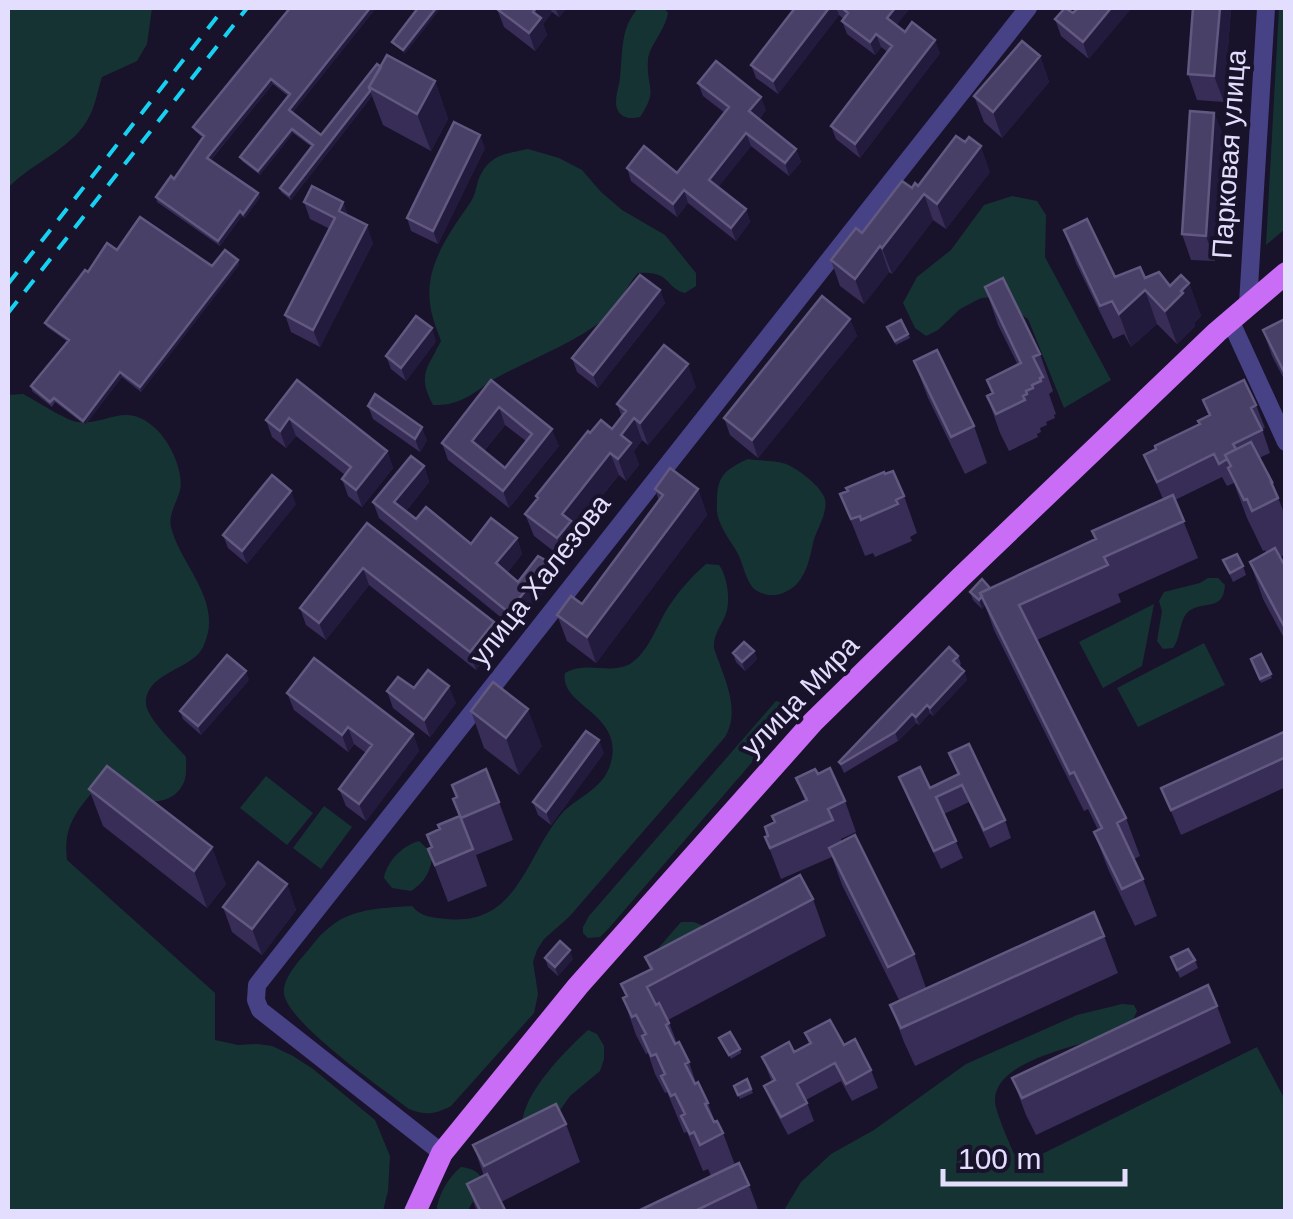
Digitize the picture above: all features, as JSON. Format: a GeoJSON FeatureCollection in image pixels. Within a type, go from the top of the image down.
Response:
{"type":"FeatureCollection","features":[{"type":"Feature","properties":{"kind":"main road","name":"улица Мира"},"geometry":{"type":"LineString","coordinates":[[416,1212],[442,1153],[580,984],[814,722],[1230,320],[1286,273]]}},
{"type":"Feature","properties":{"kind":"street","name":"улица Халезова"},"geometry":{"type":"LineString","coordinates":[[442,1153],[260,1010],[257,985],[1028,8]]}},
{"type":"Feature","properties":{"kind":"street","name":"Парковая улица"},"geometry":{"type":"LineString","coordinates":[[1248,304],[1266,8]]}},
{"type":"Feature","properties":{"kind":"street"},"geometry":{"type":"LineString","coordinates":[[1230,320],[1286,442]]}},
{"type":"Feature","properties":{"kind":"green space"},"geometry":{"type":"Polygon","coordinates":[[[8,8],[152,8],[147,44],[137,61],[102,77],[83,127],[8,188],[8,8]]]}},
{"type":"Feature","properties":{"kind":"green space"},"geometry":{"type":"Polygon","coordinates":[[[638,8],[664,8],[668,13],[649,55],[649,100],[640,117],[631,118],[618,111],[616,99],[625,32],[638,8]]]}},
{"type":"Feature","properties":{"kind":"green space"},"geometry":{"type":"Polygon","coordinates":[[[1279,8],[1286,8],[1285,229],[1266,245],[1279,8]]]}},
{"type":"Feature","properties":{"kind":"green space"},"geometry":{"type":"Polygon","coordinates":[[[528,149],[582,170],[622,210],[665,235],[696,273],[696,286],[685,293],[662,276],[638,273],[612,312],[595,326],[467,397],[433,405],[425,379],[441,341],[430,303],[435,262],[472,200],[487,166],[504,154],[528,149]]]}},
{"type":"Feature","properties":{"kind":"green space"},"geometry":{"type":"Polygon","coordinates":[[[1012,196],[1037,201],[1046,215],[1045,257],[1111,380],[1064,408],[1028,319],[996,297],[981,298],[960,309],[926,336],[915,328],[903,303],[917,277],[951,250],[984,205],[1012,196]]]}},
{"type":"Feature","properties":{"kind":"green space"},"geometry":{"type":"Polygon","coordinates":[[[23,394],[77,422],[126,415],[156,429],[171,449],[180,474],[171,527],[209,615],[203,647],[153,684],[146,703],[156,724],[186,757],[184,782],[177,793],[156,801],[94,790],[72,822],[67,860],[215,993],[215,1040],[272,1046],[293,1056],[375,1120],[390,1156],[383,1211],[8,1211],[8,395],[23,394]]]}},
{"type":"Feature","properties":{"kind":"green space"},"geometry":{"type":"Polygon","coordinates":[[[748,459],[791,466],[814,484],[825,499],[804,572],[796,585],[779,594],[764,594],[751,586],[718,517],[722,478],[729,469],[748,459]]]}},
{"type":"Feature","properties":{"kind":"green space"},"geometry":{"type":"Polygon","coordinates":[[[706,564],[719,565],[728,593],[727,610],[714,647],[731,700],[731,719],[725,737],[569,917],[544,939],[533,962],[538,994],[534,1013],[451,1106],[431,1113],[409,1109],[302,1022],[284,994],[289,976],[321,935],[343,918],[381,908],[412,906],[432,917],[470,918],[489,912],[504,901],[559,817],[602,780],[611,762],[613,745],[608,732],[571,694],[565,673],[581,668],[620,667],[635,660],[647,647],[673,600],[706,564]]]}},
{"type":"Feature","properties":{"kind":"green space"},"geometry":{"type":"Polygon","coordinates":[[[1218,578],[1225,585],[1221,599],[1189,611],[1173,648],[1163,649],[1157,641],[1162,611],[1159,601],[1164,592],[1218,578]]]}},
{"type":"Feature","properties":{"kind":"green space"},"geometry":{"type":"Polygon","coordinates":[[[1154,604],[1142,666],[1103,688],[1079,642],[1154,604]]]}},
{"type":"Feature","properties":{"kind":"green space"},"geometry":{"type":"Polygon","coordinates":[[[1204,643],[1225,685],[1138,727],[1117,688],[1204,643]]]}},
{"type":"Feature","properties":{"kind":"green space"},"geometry":{"type":"Polygon","coordinates":[[[776,701],[788,705],[785,724],[609,928],[600,937],[588,938],[583,927],[589,916],[776,701]]]}},
{"type":"Feature","properties":{"kind":"green space"},"geometry":{"type":"Polygon","coordinates":[[[266,776],[313,813],[287,845],[240,808],[266,776]]]}},
{"type":"Feature","properties":{"kind":"green space"},"geometry":{"type":"Polygon","coordinates":[[[324,806],[352,827],[321,869],[293,848],[324,806]]]}},
{"type":"Feature","properties":{"kind":"green space"},"geometry":{"type":"Polygon","coordinates":[[[419,841],[433,854],[427,876],[411,891],[392,888],[384,878],[388,866],[401,850],[419,841]]]}},
{"type":"Feature","properties":{"kind":"green space"},"geometry":{"type":"Polygon","coordinates":[[[681,922],[708,928],[655,952],[681,922]]]}},
{"type":"Feature","properties":{"kind":"green space"},"geometry":{"type":"Polygon","coordinates":[[[1122,1004],[1134,1005],[1137,1011],[1133,1020],[1019,1067],[998,1088],[996,1107],[1014,1154],[1030,1160],[1257,1047],[1285,1100],[1285,1211],[783,1212],[801,1182],[831,1154],[874,1130],[966,1064],[1077,1015],[1122,1004]]]}},
{"type":"Feature","properties":{"kind":"green space"},"geometry":{"type":"Polygon","coordinates":[[[588,1030],[597,1034],[604,1046],[600,1071],[570,1096],[558,1113],[522,1125],[537,1086],[588,1030]]]}},
{"type":"Feature","properties":{"kind":"green space"},"geometry":{"type":"Polygon","coordinates":[[[461,1167],[480,1176],[481,1192],[468,1211],[436,1212],[444,1187],[461,1167]]]}},
{"type":"Feature","properties":{"kind":"building"},"geometry":{"type":"Polygon","coordinates":[[[290,8],[370,8],[289,110],[321,135],[377,64],[381,67],[370,91],[289,195],[280,188],[313,145],[292,129],[258,171],[240,157],[290,94],[271,79],[207,158],[258,193],[218,241],[156,197],[171,176],[174,179],[204,136],[193,127],[290,8]]]}},
{"type":"Feature","properties":{"kind":"building"},"geometry":{"type":"Polygon","coordinates":[[[418,8],[436,8],[403,50],[392,42],[418,8]]]}},
{"type":"Feature","properties":{"kind":"building"},"geometry":{"type":"Polygon","coordinates":[[[499,8],[536,8],[533,12],[541,18],[529,33],[499,8]]]}},
{"type":"Feature","properties":{"kind":"building"},"geometry":{"type":"Polygon","coordinates":[[[795,8],[829,8],[773,81],[751,65],[795,8]]]}},
{"type":"Feature","properties":{"kind":"building"},"geometry":{"type":"Polygon","coordinates":[[[842,8],[895,8],[887,18],[905,32],[912,22],[935,40],[855,144],[831,126],[892,46],[876,34],[870,42],[842,21],[848,13],[842,8]]]}},
{"type":"Feature","properties":{"kind":"building"},"geometry":{"type":"Polygon","coordinates":[[[1065,8],[1073,13],[1078,8],[1111,8],[1083,42],[1055,19],[1065,8]]]}},
{"type":"Feature","properties":{"kind":"building"},"geometry":{"type":"Polygon","coordinates":[[[1193,8],[1220,8],[1214,76],[1188,74],[1193,8]]]}},
{"type":"Feature","properties":{"kind":"building"},"geometry":{"type":"Polygon","coordinates":[[[1022,41],[1040,56],[993,112],[974,96],[1022,41]]]}},
{"type":"Feature","properties":{"kind":"building"},"geometry":{"type":"Polygon","coordinates":[[[387,55],[435,81],[417,114],[369,87],[387,55]]]}},
{"type":"Feature","properties":{"kind":"building"},"geometry":{"type":"Polygon","coordinates":[[[716,61],[761,97],[749,111],[796,149],[785,163],[746,133],[709,180],[746,209],[731,228],[684,190],[673,204],[627,168],[644,146],[677,173],[729,107],[698,83],[716,61]]]}},
{"type":"Feature","properties":{"kind":"building"},"geometry":{"type":"Polygon","coordinates":[[[1190,111],[1214,113],[1206,236],[1182,234],[1190,111]]]}},
{"type":"Feature","properties":{"kind":"building"},"geometry":{"type":"Polygon","coordinates":[[[454,122],[480,135],[433,231],[407,218],[454,122]]]}},
{"type":"Feature","properties":{"kind":"building"},"geometry":{"type":"Polygon","coordinates":[[[956,136],[965,142],[969,137],[981,146],[937,204],[924,194],[855,279],[831,260],[856,228],[862,233],[902,181],[912,188],[915,183],[918,186],[956,136]]]}},
{"type":"Feature","properties":{"kind":"building"},"geometry":{"type":"Polygon","coordinates":[[[312,186],[343,202],[339,211],[367,225],[313,330],[285,315],[335,218],[304,202],[312,186]]]}},
{"type":"Feature","properties":{"kind":"building"},"geometry":{"type":"Polygon","coordinates":[[[140,217],[212,266],[225,250],[238,260],[140,387],[120,372],[83,421],[31,386],[69,340],[45,323],[107,243],[117,250],[140,217]]]}},
{"type":"Feature","properties":{"kind":"building"},"geometry":{"type":"Polygon","coordinates":[[[1087,219],[1115,277],[1140,267],[1145,278],[1159,272],[1170,286],[1181,275],[1189,283],[1183,293],[1165,311],[1145,290],[1119,314],[1112,301],[1100,306],[1064,230],[1087,219]]]}},
{"type":"Feature","properties":{"kind":"building"},"geometry":{"type":"Polygon","coordinates":[[[640,275],[660,290],[593,375],[572,358],[640,275]]]}},
{"type":"Feature","properties":{"kind":"building"},"geometry":{"type":"Polygon","coordinates":[[[1003,278],[1040,354],[1033,357],[1043,377],[1026,391],[1025,400],[996,414],[987,396],[993,393],[987,380],[1021,363],[985,287],[1003,278]]]}},
{"type":"Feature","properties":{"kind":"building"},"geometry":{"type":"Polygon","coordinates":[[[822,296],[850,319],[752,440],[724,418],[822,296]]]}},
{"type":"Feature","properties":{"kind":"building"},"geometry":{"type":"Polygon","coordinates":[[[416,316],[432,328],[401,368],[386,356],[416,316]]]}},
{"type":"Feature","properties":{"kind":"building"},"geometry":{"type":"Polygon","coordinates":[[[1286,319],[1286,376],[1263,330],[1286,319]]]}},
{"type":"Feature","properties":{"kind":"building"},"geometry":{"type":"Polygon","coordinates":[[[901,320],[908,334],[895,341],[887,327],[901,320]]]}},
{"type":"Feature","properties":{"kind":"building"},"geometry":{"type":"Polygon","coordinates":[[[664,345],[688,364],[640,423],[634,418],[621,435],[631,443],[618,459],[610,453],[562,514],[571,521],[557,538],[525,514],[588,431],[601,420],[612,429],[626,411],[617,404],[664,345]]]}},
{"type":"Feature","properties":{"kind":"building"},"geometry":{"type":"Polygon","coordinates":[[[937,350],[974,426],[951,437],[914,361],[937,350]]]}},
{"type":"Feature","properties":{"kind":"building"},"geometry":{"type":"Polygon","coordinates":[[[297,380],[387,451],[356,490],[342,479],[351,467],[289,418],[280,431],[266,420],[297,380]]]}},
{"type":"Feature","properties":{"kind":"building"},"geometry":{"type":"Polygon","coordinates":[[[491,380],[552,429],[503,491],[442,443],[491,380]],[[499,407],[472,441],[505,468],[532,434],[499,407]]]}},
{"type":"Feature","properties":{"kind":"building"},"geometry":{"type":"Polygon","coordinates":[[[1244,380],[1262,430],[1233,444],[1236,449],[1219,464],[1214,454],[1157,482],[1144,455],[1200,424],[1198,421],[1210,415],[1203,400],[1244,380]]]}},
{"type":"Feature","properties":{"kind":"building"},"geometry":{"type":"Polygon","coordinates":[[[375,394],[422,427],[415,439],[368,406],[375,394]]]}},
{"type":"Feature","properties":{"kind":"building"},"geometry":{"type":"Polygon","coordinates":[[[1251,442],[1278,498],[1252,511],[1225,455],[1251,442]]]}},
{"type":"Feature","properties":{"kind":"building"},"geometry":{"type":"Polygon","coordinates":[[[411,456],[424,466],[394,502],[416,519],[426,507],[471,544],[491,518],[517,538],[496,563],[518,582],[538,556],[549,562],[508,612],[373,502],[411,456]]]}},
{"type":"Feature","properties":{"kind":"building"},"geometry":{"type":"Polygon","coordinates":[[[670,468],[698,489],[587,637],[557,615],[571,596],[582,604],[663,495],[655,489],[670,468]]]}},
{"type":"Feature","properties":{"kind":"building"},"geometry":{"type":"Polygon","coordinates":[[[893,471],[904,496],[896,500],[898,504],[861,520],[860,516],[851,519],[840,494],[848,491],[846,488],[893,471]]]}},
{"type":"Feature","properties":{"kind":"building"},"geometry":{"type":"Polygon","coordinates":[[[272,475],[291,491],[242,551],[223,535],[272,475]]]}},
{"type":"Feature","properties":{"kind":"building"},"geometry":{"type":"Polygon","coordinates":[[[1173,495],[1184,521],[1104,557],[1108,565],[1019,605],[1126,818],[1117,823],[1143,879],[1122,889],[1094,832],[1102,828],[1074,772],[1070,774],[980,593],[1096,539],[1092,531],[1173,495]]]}},
{"type":"Feature","properties":{"kind":"building"},"geometry":{"type":"Polygon","coordinates":[[[367,523],[494,622],[470,652],[363,568],[319,623],[300,608],[367,523]]]}},
{"type":"Feature","properties":{"kind":"building"},"geometry":{"type":"Polygon","coordinates":[[[1275,548],[1286,568],[1286,630],[1250,562],[1275,548]]]}},
{"type":"Feature","properties":{"kind":"building"},"geometry":{"type":"Polygon","coordinates":[[[1237,554],[1243,566],[1230,573],[1223,560],[1237,554]]]}},
{"type":"Feature","properties":{"kind":"building"},"geometry":{"type":"Polygon","coordinates":[[[982,579],[990,588],[980,593],[979,600],[970,592],[982,579]]]}},
{"type":"Feature","properties":{"kind":"building"},"geometry":{"type":"Polygon","coordinates":[[[744,642],[754,651],[742,662],[733,653],[744,642]]]}},
{"type":"Feature","properties":{"kind":"building"},"geometry":{"type":"Polygon","coordinates":[[[949,647],[958,656],[953,661],[964,671],[930,708],[927,705],[916,717],[912,714],[895,732],[841,764],[839,762],[949,647]]]}},
{"type":"Feature","properties":{"kind":"building"},"geometry":{"type":"Polygon","coordinates":[[[1261,654],[1271,674],[1260,679],[1251,659],[1261,654]]]}},
{"type":"Feature","properties":{"kind":"building"},"geometry":{"type":"Polygon","coordinates":[[[227,655],[246,671],[198,726],[180,711],[227,655]]]}},
{"type":"Feature","properties":{"kind":"building"},"geometry":{"type":"Polygon","coordinates":[[[314,658],[413,734],[359,804],[339,789],[372,745],[348,727],[342,735],[287,693],[314,658]]]}},
{"type":"Feature","properties":{"kind":"building"},"geometry":{"type":"Polygon","coordinates":[[[428,670],[449,686],[424,720],[387,691],[398,677],[414,688],[428,670]]]}},
{"type":"Feature","properties":{"kind":"building"},"geometry":{"type":"Polygon","coordinates":[[[493,682],[528,709],[506,738],[471,711],[493,682]]]}},
{"type":"Feature","properties":{"kind":"building"},"geometry":{"type":"Polygon","coordinates":[[[586,731],[599,740],[546,812],[533,802],[586,731]]]}},
{"type":"Feature","properties":{"kind":"building"},"geometry":{"type":"Polygon","coordinates":[[[1286,731],[1286,757],[1171,810],[1161,788],[1286,731]]]}},
{"type":"Feature","properties":{"kind":"building"},"geometry":{"type":"Polygon","coordinates":[[[969,744],[1005,820],[984,830],[962,785],[936,797],[956,841],[934,851],[899,777],[920,767],[930,788],[959,774],[949,753],[969,744]]]}},
{"type":"Feature","properties":{"kind":"building"},"geometry":{"type":"Polygon","coordinates":[[[107,766],[212,847],[194,871],[89,789],[107,766]]]}},
{"type":"Feature","properties":{"kind":"building"},"geometry":{"type":"Polygon","coordinates":[[[830,768],[845,801],[828,809],[833,820],[770,848],[765,827],[775,822],[772,816],[807,800],[796,778],[815,769],[818,774],[830,768]]]}},
{"type":"Feature","properties":{"kind":"building"},"geometry":{"type":"Polygon","coordinates":[[[486,769],[499,802],[461,818],[452,785],[486,769]]]}},
{"type":"Feature","properties":{"kind":"building"},"geometry":{"type":"Polygon","coordinates":[[[460,816],[473,849],[435,865],[427,835],[440,829],[438,825],[460,816]]]}},
{"type":"Feature","properties":{"kind":"building"},"geometry":{"type":"Polygon","coordinates":[[[855,835],[914,954],[888,967],[829,848],[855,835]]]}},
{"type":"Feature","properties":{"kind":"building"},"geometry":{"type":"Polygon","coordinates":[[[258,862],[287,884],[252,929],[223,907],[258,862]]]}},
{"type":"Feature","properties":{"kind":"building"},"geometry":{"type":"Polygon","coordinates":[[[800,875],[813,899],[647,987],[656,1005],[659,1003],[675,1044],[679,1042],[689,1062],[685,1064],[723,1133],[700,1145],[681,1116],[685,1114],[675,1094],[671,1096],[661,1076],[665,1074],[656,1054],[651,1056],[642,1036],[646,1034],[636,1015],[632,1017],[621,984],[652,969],[645,957],[800,875]]]}},
{"type":"Feature","properties":{"kind":"building"},"geometry":{"type":"Polygon","coordinates":[[[1094,912],[1104,936],[901,1028],[890,1005],[1094,912]]]}},
{"type":"Feature","properties":{"kind":"building"},"geometry":{"type":"Polygon","coordinates":[[[560,941],[570,950],[555,967],[545,958],[560,941]]]}},
{"type":"Feature","properties":{"kind":"building"},"geometry":{"type":"Polygon","coordinates":[[[1188,949],[1195,960],[1177,970],[1171,957],[1188,949]]]}},
{"type":"Feature","properties":{"kind":"building"},"geometry":{"type":"Polygon","coordinates":[[[1208,985],[1217,1006],[1022,1098],[1012,1078],[1208,985]]]}},
{"type":"Feature","properties":{"kind":"building"},"geometry":{"type":"Polygon","coordinates":[[[830,1020],[844,1045],[855,1039],[871,1070],[846,1084],[835,1063],[797,1084],[807,1103],[781,1117],[764,1086],[775,1080],[762,1057],[789,1042],[794,1052],[811,1043],[805,1033],[830,1020]]]}},
{"type":"Feature","properties":{"kind":"building"},"geometry":{"type":"Polygon","coordinates":[[[730,1032],[740,1049],[729,1055],[719,1038],[730,1032]]]}},
{"type":"Feature","properties":{"kind":"building"},"geometry":{"type":"Polygon","coordinates":[[[747,1079],[751,1089],[738,1095],[734,1086],[747,1079]]]}},
{"type":"Feature","properties":{"kind":"building"},"geometry":{"type":"Polygon","coordinates":[[[556,1104],[566,1124],[484,1166],[473,1145],[556,1104]]]}},
{"type":"Feature","properties":{"kind":"building"},"geometry":{"type":"Polygon","coordinates":[[[739,1163],[749,1185],[693,1212],[636,1212],[739,1163]]]}},
{"type":"Feature","properties":{"kind":"building"},"geometry":{"type":"Polygon","coordinates":[[[487,1174],[506,1212],[481,1212],[467,1184],[487,1174]]]}},
{"type":"Feature","properties":{"kind":"railway"},"geometry":{"type":"LineString","coordinates":[[8,284],[224,8]]}},
{"type":"Feature","properties":{"kind":"railway"},"geometry":{"type":"LineString","coordinates":[[8,313],[247,8]]}}]}
